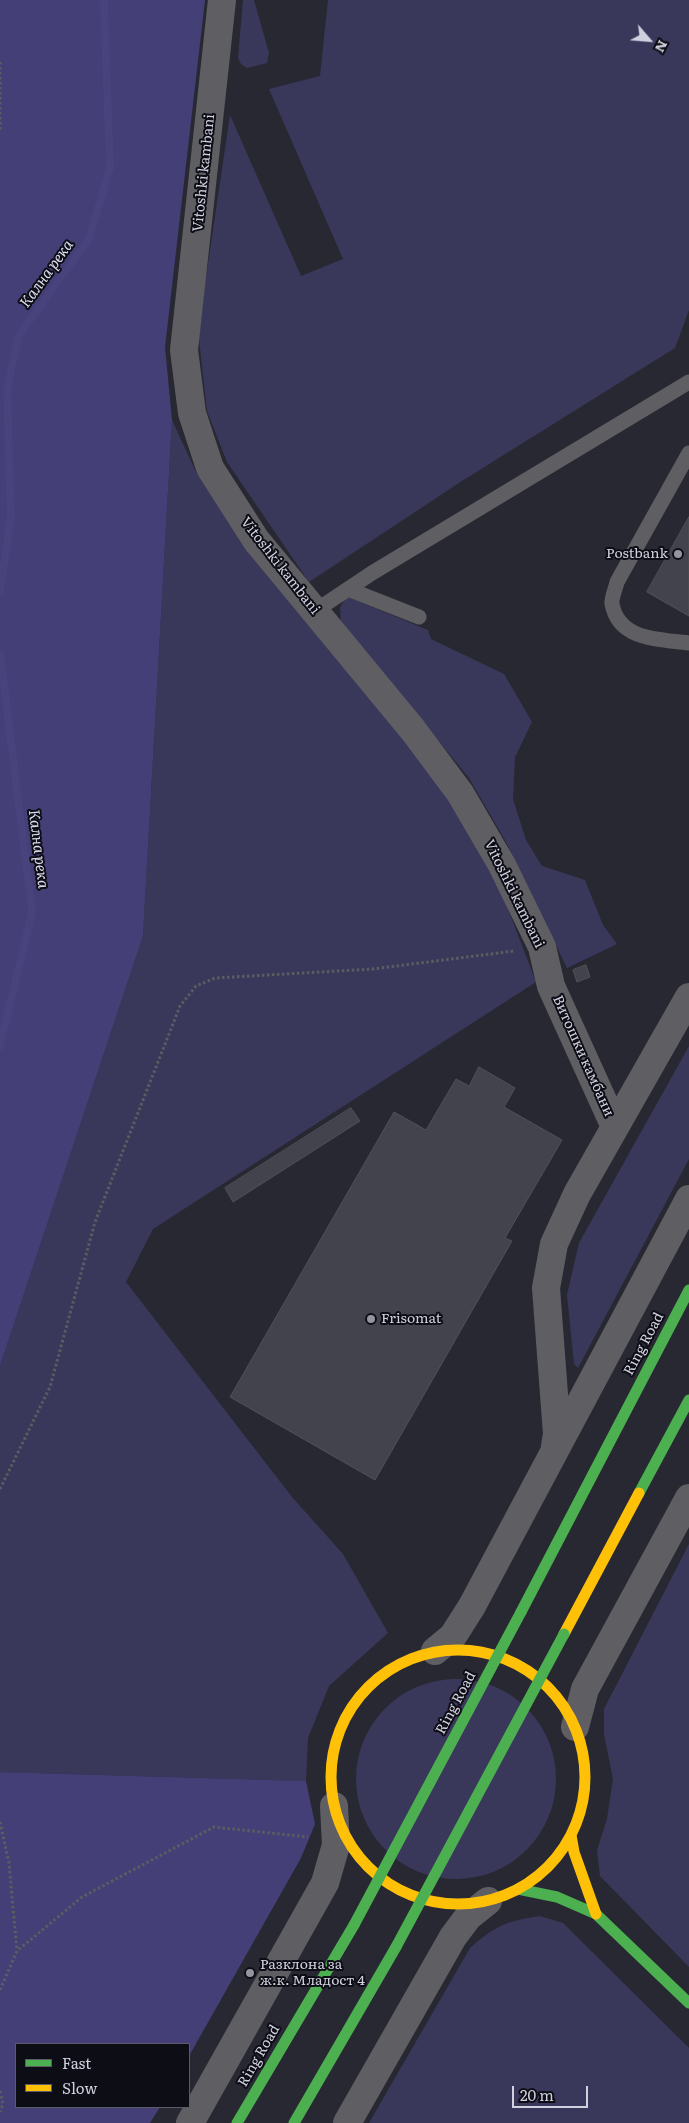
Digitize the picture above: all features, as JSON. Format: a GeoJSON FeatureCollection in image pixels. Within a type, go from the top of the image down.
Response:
{"type":"FeatureCollection","features":[{"type":"Feature","properties":{"kind":"main road","name":"Ring Road"},"geometry":{"type":"LineString","coordinates":[[237,2123],[354,1925],[521,1612],[689,1290]]}},
{"type":"Feature","properties":{"kind":"main road"},"geometry":{"type":"LineString","coordinates":[[294,2123],[396,1947],[689,1400]]}},
{"type":"Feature","properties":{"kind":"main road"},"geometry":{"type":"LineString","coordinates":[[456,1649],[478,1651],[499,1656],[519,1664],[552,1691],[565,1708],[575,1727],[582,1748],[585,1770],[584,1793],[580,1814],[571,1835],[557,1857],[539,1875],[518,1890],[488,1901],[460,1904],[431,1902],[404,1892],[388,1882],[359,1857],[344,1833],[334,1806],[331,1783],[332,1760],[337,1738],[346,1716],[359,1697],[375,1680],[407,1660],[435,1651],[456,1649]]}},
{"type":"Feature","properties":{"kind":"main road"},"geometry":{"type":"LineString","coordinates":[[571,1835],[574,1852],[596,1914]]}},
{"type":"Feature","properties":{"kind":"main road"},"geometry":{"type":"LineString","coordinates":[[518,1890],[557,1898],[596,1914],[689,2003]]}},
{"type":"Feature","properties":{"kind":"street","name":"Vitoshki kambani"},"geometry":{"type":"LineString","coordinates":[[222,0],[184,350],[192,413],[210,468],[256,540],[413,730],[460,793],[502,865],[542,947],[551,986],[615,1127]]}},
{"type":"Feature","properties":{"kind":"street"},"geometry":{"type":"LineString","coordinates":[[553,1454],[557,1434],[546,1288],[554,1244],[578,1194],[689,997]]}},
{"type":"Feature","properties":{"kind":"street"},"geometry":{"type":"LineString","coordinates":[[435,1651],[453,1636],[472,1606],[689,1199]]}},
{"type":"Feature","properties":{"kind":"street"},"geometry":{"type":"LineString","coordinates":[[575,1727],[585,1689],[686,1506]]}},
{"type":"Feature","properties":{"kind":"street"},"geometry":{"type":"LineString","coordinates":[[190,2123],[325,1883],[334,1856],[336,1831],[334,1806]]}},
{"type":"Feature","properties":{"kind":"street"},"geometry":{"type":"LineString","coordinates":[[347,2123],[453,1937],[468,1917],[488,1901]]}},
{"type":"Feature","properties":{"kind":"lane"},"geometry":{"type":"LineString","coordinates":[[315,611],[348,589],[689,382]]}},
{"type":"Feature","properties":{"kind":"lane"},"geometry":{"type":"LineString","coordinates":[[689,452],[617,582],[612,604],[622,624],[635,634],[689,643]]}},
{"type":"Feature","properties":{"kind":"lane"},"geometry":{"type":"LineString","coordinates":[[348,589],[419,617]]}},
{"type":"Feature","properties":{"kind":"path"},"geometry":{"type":"LineString","coordinates":[[0,62],[0,132]]}},
{"type":"Feature","properties":{"kind":"path"},"geometry":{"type":"LineString","coordinates":[[0,1489],[50,1386],[95,1222],[180,1006],[196,986],[215,978],[373,969],[542,947]]}},
{"type":"Feature","properties":{"kind":"path"},"geometry":{"type":"LineString","coordinates":[[0,1822],[10,1863],[17,1951]]}},
{"type":"Feature","properties":{"kind":"path"},"geometry":{"type":"LineString","coordinates":[[0,1990],[17,1951],[82,1897],[214,1826],[307,1836],[334,1856]]}},
{"type":"Feature","properties":{"kind":"path"},"geometry":{"type":"LineString","coordinates":[[0,2091],[3,2104],[0,2112]]}},
{"type":"Feature","properties":{"kind":"shaded area"},"geometry":{"type":"Polygon","coordinates":[[[0,0],[205,0],[165,347],[172,420],[143,936],[0,1366],[0,0]]]}},
{"type":"Feature","properties":{"kind":"shaded area"},"geometry":{"type":"Polygon","coordinates":[[[243,0],[254,0],[269,53],[267,63],[247,68],[241,64],[238,58],[243,0]]]}},
{"type":"Feature","properties":{"kind":"shaded area"},"geometry":{"type":"Polygon","coordinates":[[[328,0],[689,0],[689,310],[675,348],[462,481],[309,582],[227,462],[207,411],[199,339],[205,284],[230,115],[301,276],[343,259],[269,89],[320,76],[328,0]]]}},
{"type":"Feature","properties":{"kind":"shaded area"},"geometry":{"type":"Polygon","coordinates":[[[172,420],[197,474],[246,542],[404,730],[493,870],[536,982],[153,1229],[126,1282],[292,1497],[343,1554],[388,1633],[329,1686],[308,1738],[306,1781],[0,1772],[0,1366],[143,936],[172,420]]]}},
{"type":"Feature","properties":{"kind":"shaded area"},"geometry":{"type":"Polygon","coordinates":[[[346,596],[428,630],[431,639],[504,674],[532,722],[515,757],[513,799],[526,840],[542,866],[585,880],[603,925],[617,944],[567,968],[505,840],[469,778],[341,623],[340,608],[346,596]]]}},
{"type":"Feature","properties":{"kind":"shaded area"},"geometry":{"type":"Polygon","coordinates":[[[689,1046],[689,1159],[578,1368],[574,1364],[567,1295],[579,1243],[689,1046]]]}},
{"type":"Feature","properties":{"kind":"shaded area"},"geometry":{"type":"Polygon","coordinates":[[[689,1544],[689,1967],[600,1876],[597,1850],[607,1819],[613,1779],[604,1734],[604,1709],[689,1544]]]}},
{"type":"Feature","properties":{"kind":"shaded area"},"geometry":{"type":"Polygon","coordinates":[[[466,1679],[476,1680],[503,1690],[520,1701],[534,1715],[549,1741],[555,1759],[555,1799],[545,1826],[534,1843],[520,1857],[503,1868],[476,1878],[446,1879],[436,1878],[409,1868],[392,1857],[378,1843],[367,1826],[357,1799],[356,1769],[357,1759],[367,1732],[378,1715],[392,1701],[409,1690],[436,1680],[466,1679]]]}},
{"type":"Feature","properties":{"kind":"shaded area"},"geometry":{"type":"Polygon","coordinates":[[[0,1772],[306,1781],[315,1824],[301,1858],[190,2054],[190,2043],[15,2043],[15,2108],[159,2108],[150,2123],[0,2123],[0,1772]]]}},
{"type":"Feature","properties":{"kind":"shaded area"},"geometry":{"type":"Polygon","coordinates":[[[540,1916],[563,1923],[689,2048],[689,2123],[369,2123],[470,1948],[487,1934],[502,1926],[518,1920],[540,1916]]]}},
{"type":"Feature","properties":{"kind":"building","name":"Postbank"},"geometry":{"type":"Polygon","coordinates":[[[689,517],[689,616],[647,592],[689,517]]]}},
{"type":"Feature","properties":{"kind":"building"},"geometry":{"type":"Polygon","coordinates":[[[586,965],[590,977],[577,982],[573,970],[586,965]]]}},
{"type":"Feature","properties":{"kind":"building","name":"Frisomat"},"geometry":{"type":"Polygon","coordinates":[[[479,1067],[515,1088],[504,1107],[562,1140],[505,1238],[512,1241],[375,1480],[230,1397],[394,1112],[426,1130],[456,1079],[469,1086],[479,1067]]]}},
{"type":"Feature","properties":{"kind":"building"},"geometry":{"type":"Polygon","coordinates":[[[351,1108],[360,1121],[233,1202],[225,1188],[351,1108]]]}},
{"type":"Feature","properties":{"kind":"waterway","name":"Кална река"},"geometry":{"type":"LineString","coordinates":[[0,592],[11,516],[7,389],[19,335],[89,239],[110,168],[104,0]]}},
{"type":"Feature","properties":{"kind":"waterway","name":"Кална река"},"geometry":{"type":"LineString","coordinates":[[0,653],[32,912],[0,1046]]}},
{"type":"Feature","properties":{"kind":"traffic: fast"},"geometry":{"type":"LineString","coordinates":[[521,1612],[689,1290]]}},
{"type":"Feature","properties":{"kind":"traffic: fast"},"geometry":{"type":"LineString","coordinates":[[639,1493],[689,1400]]}},
{"type":"Feature","properties":{"kind":"traffic: fast"},"geometry":{"type":"LineString","coordinates":[[354,1925],[521,1612]]}},
{"type":"Feature","properties":{"kind":"traffic: fast"},"geometry":{"type":"LineString","coordinates":[[396,1947],[564,1634]]}},
{"type":"Feature","properties":{"kind":"traffic: fast"},"geometry":{"type":"LineString","coordinates":[[518,1889],[557,1897],[596,1914],[689,2003]]}},
{"type":"Feature","properties":{"kind":"traffic: fast"},"geometry":{"type":"LineString","coordinates":[[237,2123],[354,1925]]}},
{"type":"Feature","properties":{"kind":"traffic: fast"},"geometry":{"type":"LineString","coordinates":[[294,2123],[396,1947]]}},
{"type":"Feature","properties":{"kind":"traffic: slow"},"geometry":{"type":"LineString","coordinates":[[564,1634],[639,1493]]}},
{"type":"Feature","properties":{"kind":"traffic: slow"},"geometry":{"type":"LineString","coordinates":[[458,1650],[495,1655],[529,1671],[548,1687],[564,1706],[580,1740],[585,1777],[580,1814],[564,1848],[548,1867],[529,1883],[495,1899],[458,1904],[421,1899],[387,1883],[368,1867],[352,1848],[336,1814],[331,1777],[336,1740],[352,1706],[368,1687],[387,1671],[421,1655],[458,1650]]}},
{"type":"Feature","properties":{"kind":"traffic: slow"},"geometry":{"type":"LineString","coordinates":[[571,1835],[574,1852],[596,1914]]}},
{"type":"Feature","properties":{"kind":"place","name":"Postbank"},"geometry":{"type":"Point","coordinates":[678,554]}},
{"type":"Feature","properties":{"kind":"place","name":"Frisomat"},"geometry":{"type":"Point","coordinates":[371,1319]}},
{"type":"Feature","properties":{"kind":"place","name":"Разклона за ж.к. Младост 4"},"geometry":{"type":"Point","coordinates":[250,1973]}}]}
